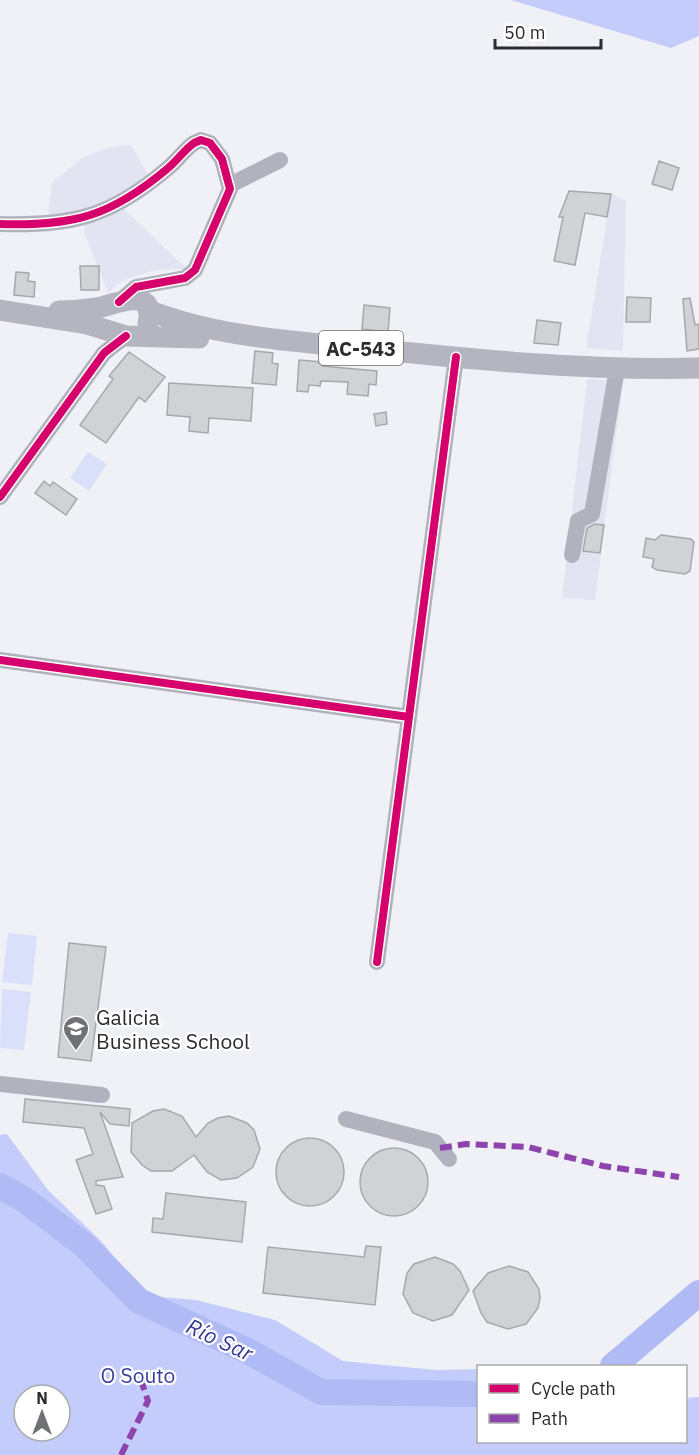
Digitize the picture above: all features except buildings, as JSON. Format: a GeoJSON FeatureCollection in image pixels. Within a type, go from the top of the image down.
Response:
{"type":"FeatureCollection","features":[{"type":"Feature","properties":{"kind":"main road","name":"AC-543"},"geometry":{"type":"LineString","coordinates":[[120,324],[135,299],[147,309],[183,324],[266,338],[456,357],[617,369],[699,368]]}},
{"type":"Feature","properties":{"kind":"main road"},"geometry":{"type":"LineString","coordinates":[[120,324],[147,327],[147,309]]}},
{"type":"Feature","properties":{"kind":"main road","name":"AC-543"},"geometry":{"type":"LineString","coordinates":[[0,310],[226,338],[266,338]]}},
{"type":"Feature","properties":{"kind":"main road","name":"AC-543"},"geometry":{"type":"LineString","coordinates":[[22,313],[82,310],[120,324]]}},
{"type":"Feature","properties":{"kind":"street"},"geometry":{"type":"LineString","coordinates":[[0,224],[57,222],[101,213],[146,186],[170,168],[189,146],[201,140],[210,142],[217,150],[230,184],[229,194],[195,270],[188,277],[174,281],[140,285],[104,353],[0,497]]}},
{"type":"Feature","properties":{"kind":"street"},"geometry":{"type":"LineString","coordinates":[[230,184],[280,160]]}},
{"type":"Feature","properties":{"kind":"street"},"geometry":{"type":"LineString","coordinates":[[147,309],[154,294],[174,281]]}},
{"type":"Feature","properties":{"kind":"street"},"geometry":{"type":"LineString","coordinates":[[377,962],[456,357]]}},
{"type":"Feature","properties":{"kind":"street"},"geometry":{"type":"LineString","coordinates":[[572,555],[578,521],[592,514],[617,369]]}},
{"type":"Feature","properties":{"kind":"street"},"geometry":{"type":"LineString","coordinates":[[0,660],[409,717]]}},
{"type":"Feature","properties":{"kind":"street"},"geometry":{"type":"LineString","coordinates":[[0,1084],[102,1095]]}},
{"type":"Feature","properties":{"kind":"street"},"geometry":{"type":"LineString","coordinates":[[346,1119],[388,1132],[435,1142],[449,1159]]}},
{"type":"Feature","properties":{"kind":"shaded area"},"geometry":{"type":"Polygon","coordinates":[[[131,145],[156,188],[124,209],[187,269],[156,270],[139,275],[122,281],[108,293],[84,232],[85,224],[54,227],[48,213],[52,182],[84,157],[110,147],[131,145]]]}},
{"type":"Feature","properties":{"kind":"shaded area"},"geometry":{"type":"Polygon","coordinates":[[[611,194],[626,201],[623,351],[586,348],[611,194]]]}},
{"type":"Feature","properties":{"kind":"shaded area"},"geometry":{"type":"Polygon","coordinates":[[[587,379],[623,381],[595,600],[562,598],[587,379]]]}},
{"type":"Feature","properties":{"kind":"shaded area"},"geometry":{"type":"Polygon","coordinates":[[[88,452],[107,464],[89,491],[70,478],[88,452]]]}},
{"type":"Feature","properties":{"kind":"shaded area"},"geometry":{"type":"Polygon","coordinates":[[[8,933],[37,936],[32,985],[2,982],[8,933]]]}},
{"type":"Feature","properties":{"kind":"shaded area"},"geometry":{"type":"Polygon","coordinates":[[[2,989],[31,992],[24,1050],[0,1048],[2,989]]]}},
{"type":"Feature","properties":{"kind":"green space"},"geometry":{"type":"Polygon","coordinates":[[[511,0],[699,0],[699,36],[671,48],[511,0]]]}},
{"type":"Feature","properties":{"kind":"green space","name":"O Souto"},"geometry":{"type":"Polygon","coordinates":[[[7,1134],[48,1190],[101,1241],[147,1296],[196,1300],[275,1320],[343,1361],[436,1370],[477,1369],[477,1443],[687,1443],[687,1398],[699,1397],[699,1455],[0,1455],[0,1135],[7,1134]]]}},
{"type":"Feature","properties":{"kind":"waterway","name":"Río Sar"},"geometry":{"type":"LineString","coordinates":[[0,1186],[25,1200],[84,1245],[139,1301],[248,1351],[321,1392],[477,1394]]}},
{"type":"Feature","properties":{"kind":"waterway","name":"Río Sar"},"geometry":{"type":"LineString","coordinates":[[614,1365],[699,1293]]}},
{"type":"Feature","properties":{"kind":"marked path"},"geometry":{"type":"LineString","coordinates":[[440,1148],[466,1144],[528,1147],[603,1166],[679,1177]]}},
{"type":"Feature","properties":{"kind":"marked path"},"geometry":{"type":"LineString","coordinates":[[121,1455],[148,1401],[141,1380]]}},
{"type":"Feature","properties":{"kind":"cycle path"},"geometry":{"type":"LineString","coordinates":[[0,224],[49,223],[90,215],[127,198],[146,185],[171,166],[194,143],[201,140],[210,143],[222,159],[230,189],[195,270],[185,278],[136,287],[119,302]]}},
{"type":"Feature","properties":{"kind":"cycle path"},"geometry":{"type":"LineString","coordinates":[[0,497],[104,353],[126,336]]}},
{"type":"Feature","properties":{"kind":"cycle path"},"geometry":{"type":"LineString","coordinates":[[377,962],[456,357]]}},
{"type":"Feature","properties":{"kind":"cycle path"},"geometry":{"type":"LineString","coordinates":[[0,660],[409,717]]}},
{"type":"Feature","properties":{"kind":"place","name":"Galicia Business School"},"geometry":{"type":"Point","coordinates":[76,1052]}}]}
